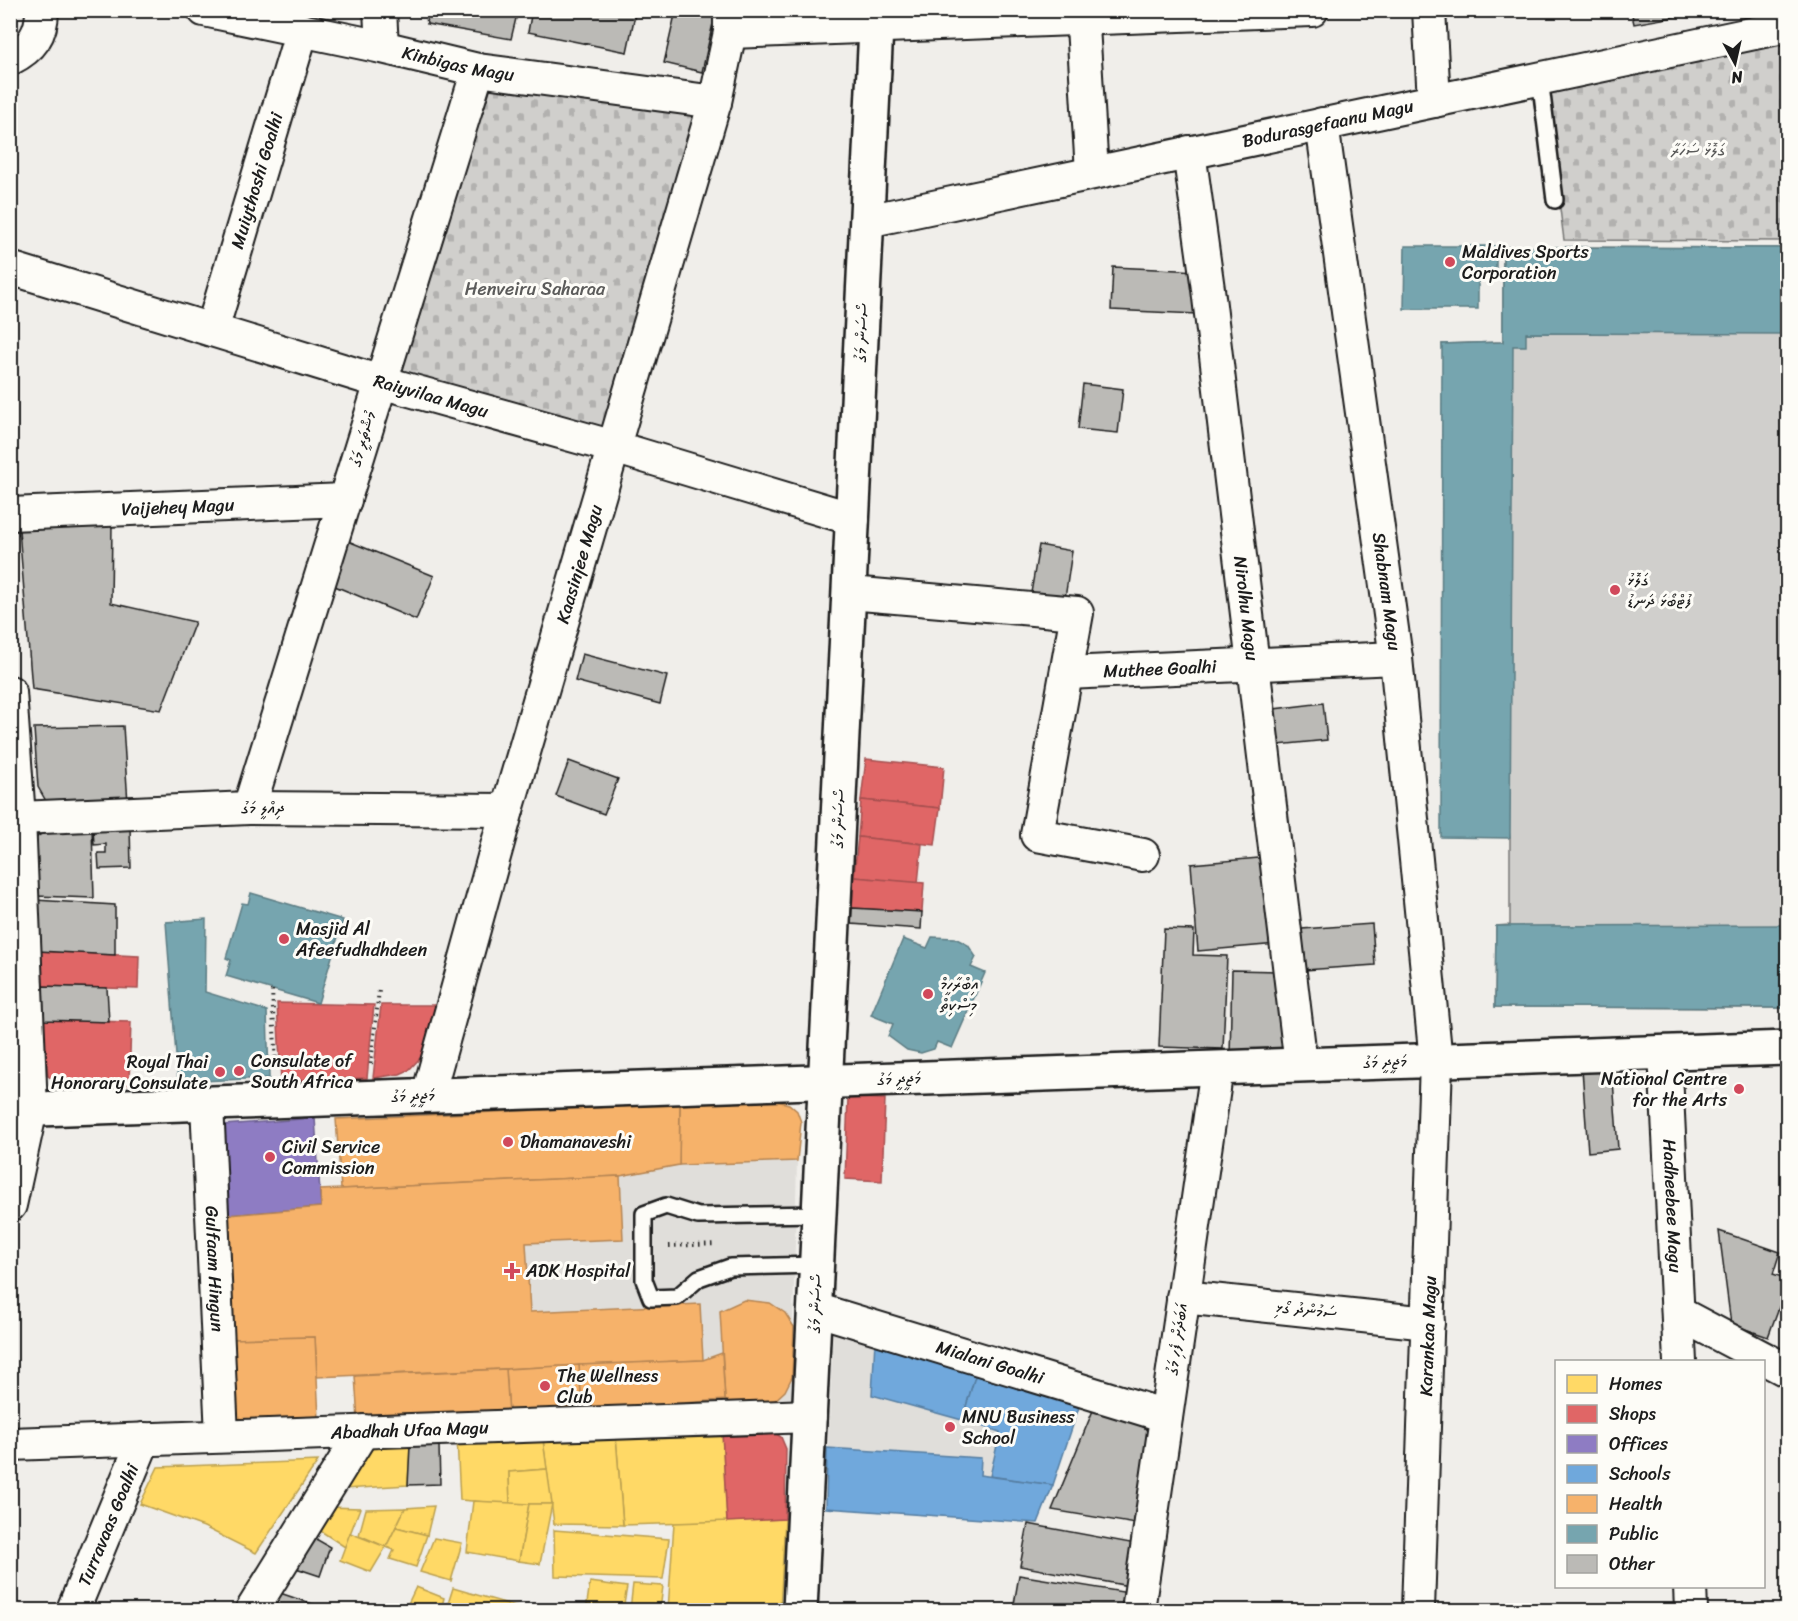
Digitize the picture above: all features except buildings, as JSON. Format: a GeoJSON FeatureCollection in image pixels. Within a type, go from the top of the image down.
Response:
{"type":"FeatureCollection","features":[{"type":"Feature","properties":{"kind":"street"},"geometry":{"type":"LineString","coordinates":[[10,59],[31,46],[42,28],[42,10]]}},
{"type":"Feature","properties":{"kind":"street","name":"Kinbigas Magu"},"geometry":{"type":"LineString","coordinates":[[204,10],[382,47],[478,70],[715,102]]}},
{"type":"Feature","properties":{"kind":"street"},"geometry":{"type":"LineString","coordinates":[[380,10],[382,47]]}},
{"type":"Feature","properties":{"kind":"street"},"geometry":{"type":"LineString","coordinates":[[730,21],[876,27],[1083,15],[1312,10]]}},
{"type":"Feature","properties":{"kind":"street"},"geometry":{"type":"LineString","coordinates":[[1429,10],[1434,101]]}},
{"type":"Feature","properties":{"kind":"street"},"geometry":{"type":"LineString","coordinates":[[1083,15],[1092,172]]}},
{"type":"Feature","properties":{"kind":"street","name":"Kaasinjee Magu"},"geometry":{"type":"LineString","coordinates":[[428,1095],[507,810],[715,102],[730,21]]}},
{"type":"Feature","properties":{"kind":"street","name":"Bodurasgefaanu Magu"},"geometry":{"type":"LineString","coordinates":[[867,220],[1540,78],[1768,23]]}},
{"type":"Feature","properties":{"kind":"street","name":"ސޯސަން މަގު"},"geometry":{"type":"LineString","coordinates":[[800,1611],[876,27]]}},
{"type":"Feature","properties":{"kind":"street","name":"Muiythoshi Goalhi"},"geometry":{"type":"LineString","coordinates":[[212,330],[302,30]]}},
{"type":"Feature","properties":{"kind":"street","name":"މުޝްތަރީ މަގު"},"geometry":{"type":"LineString","coordinates":[[249,808],[478,70]]}},
{"type":"Feature","properties":{"kind":"street","name":"Shabnam Magu"},"geometry":{"type":"LineString","coordinates":[[1322,124],[1396,658],[1436,1060]]}},
{"type":"Feature","properties":{"kind":"street","name":"Nirolhu Magu"},"geometry":{"type":"LineString","coordinates":[[1189,152],[1254,666],[1301,1065]]}},
{"type":"Feature","properties":{"kind":"street","name":"Raiyvilaa Magu"},"geometry":{"type":"LineString","coordinates":[[10,268],[381,382],[614,447],[853,519]]}},
{"type":"Feature","properties":{"kind":"street","name":"Vaijehey Magu"},"geometry":{"type":"LineString","coordinates":[[10,514],[345,500]]}},
{"type":"Feature","properties":{"kind":"street"},"geometry":{"type":"LineString","coordinates":[[850,592],[1077,613],[1037,835],[1143,855]]}},
{"type":"Feature","properties":{"kind":"street","name":"Muthee Goalhi"},"geometry":{"type":"LineString","coordinates":[[1067,673],[1396,658]]}},
{"type":"Feature","properties":{"kind":"street"},"geometry":{"type":"LineString","coordinates":[[10,692],[19,818],[21,1109],[10,1205]]}},
{"type":"Feature","properties":{"kind":"street","name":"ދިއްލީ މަގު"},"geometry":{"type":"LineString","coordinates":[[19,818],[249,808],[507,810]]}},
{"type":"Feature","properties":{"kind":"street","name":"މަޖީދީ މަގު"},"geometry":{"type":"LineString","coordinates":[[21,1109],[1788,1048]]}},
{"type":"Feature","properties":{"kind":"street","name":"Hadheebee Magu"},"geometry":{"type":"LineString","coordinates":[[1665,1052],[1680,1360]]}},
{"type":"Feature","properties":{"kind":"street","name":"Karankaa Magu"},"geometry":{"type":"LineString","coordinates":[[1418,1611],[1436,1060]]}},
{"type":"Feature","properties":{"kind":"street","name":"އަބަދަށް ފެހި މަގު"},"geometry":{"type":"LineString","coordinates":[[1138,1611],[1216,1068]]}},
{"type":"Feature","properties":{"kind":"street","name":"Gulfaam Hingun"},"geometry":{"type":"LineString","coordinates":[[207,1103],[222,1436]]}},
{"type":"Feature","properties":{"kind":"street","name":"ސަމުންދު ގޯޅި"},"geometry":{"type":"LineString","coordinates":[[1184,1297],[1428,1323]]}},
{"type":"Feature","properties":{"kind":"street","name":"Mialani Goalhi"},"geometry":{"type":"LineString","coordinates":[[815,1309],[1166,1416]]}},
{"type":"Feature","properties":{"kind":"street"},"geometry":{"type":"LineString","coordinates":[[1678,1313],[1788,1371]]}},
{"type":"Feature","properties":{"kind":"street","name":"Abadhah Ufaa Magu"},"geometry":{"type":"LineString","coordinates":[[10,1444],[810,1416]]}},
{"type":"Feature","properties":{"kind":"street"},"geometry":{"type":"LineString","coordinates":[[252,1611],[363,1431]]}},
{"type":"Feature","properties":{"kind":"street","name":"Turravaas Goalhi"},"geometry":{"type":"LineString","coordinates":[[73,1611],[144,1439]]}},
{"type":"Feature","properties":{"kind":"street"},"geometry":{"type":"LineString","coordinates":[[1690,1588],[1691,1611]]}},
{"type":"Feature","properties":{"kind":"lane"},"geometry":{"type":"LineString","coordinates":[[1540,78],[1555,200]]}},
{"type":"Feature","properties":{"kind":"lane"},"geometry":{"type":"LineString","coordinates":[[818,1264],[730,1267],[699,1278],[677,1297],[651,1298],[644,1280],[644,1214],[666,1206],[698,1216],[819,1215]]}},
{"type":"Feature","properties":{"kind":"path"},"geometry":{"type":"LineString","coordinates":[[272,990],[278,1101]]}},
{"type":"Feature","properties":{"kind":"path"},"geometry":{"type":"LineString","coordinates":[[367,1097],[379,990]]}},
{"type":"Feature","properties":{"kind":"shaded area","name":"ADK Hospital"},"geometry":{"type":"Polygon","coordinates":[[[797,1161],[791,1403],[358,1420],[355,1376],[317,1377],[231,1339],[229,1215],[321,1207],[320,1190],[620,1176],[679,1165],[797,1161]]]}},
{"type":"Feature","properties":{"kind":"shaded area","name":"MNU Business School"},"geometry":{"type":"Polygon","coordinates":[[[833,1328],[1079,1407],[1038,1523],[826,1508],[833,1328]]]}},
{"type":"Feature","properties":{"kind":"green space","name":"ގަލޮޅު ސަހަރާ"},"geometry":{"type":"Polygon","coordinates":[[[1787,41],[1787,241],[1564,240],[1545,91],[1787,41]]]}},
{"type":"Feature","properties":{"kind":"green space","name":"Henveiru Saharaa"},"geometry":{"type":"Polygon","coordinates":[[[486,83],[699,113],[604,431],[396,375],[486,83]]]}},
{"type":"Feature","properties":{"kind":"green space","name":"ގަލޮޅު ފުޓްބޯޅަ ދަނޑު"},"geometry":{"type":"Polygon","coordinates":[[[1503,247],[1787,248],[1787,1008],[1495,1007],[1496,926],[1510,925],[1510,838],[1442,344],[1503,342],[1503,247]]]}},
{"type":"Feature","properties":{"kind":"place","name":"Maldives Sports Corporation"},"geometry":{"type":"Point","coordinates":[1450,262]}},
{"type":"Feature","properties":{"kind":"place","name":"ގަލޮޅު ފުޓްބޯޅަ ދަނޑު"},"geometry":{"type":"Point","coordinates":[1615,590]}},
{"type":"Feature","properties":{"kind":"place","name":"Masjid Al Afeefudhdhdeen"},"geometry":{"type":"Point","coordinates":[284,939]}},
{"type":"Feature","properties":{"kind":"place","name":"އިބްރާހީމް މިސްކިތް"},"geometry":{"type":"Point","coordinates":[928,994]}},
{"type":"Feature","properties":{"kind":"place","name":"Consulate of South Africa"},"geometry":{"type":"Point","coordinates":[239,1071]}},
{"type":"Feature","properties":{"kind":"place","name":"Royal Thai Honorary Consulate"},"geometry":{"type":"Point","coordinates":[220,1072]}},
{"type":"Feature","properties":{"kind":"place","name":"National Centre for the Arts"},"geometry":{"type":"Point","coordinates":[1739,1089]}},
{"type":"Feature","properties":{"kind":"place","name":"Dhamanaveshi"},"geometry":{"type":"Point","coordinates":[508,1142]}},
{"type":"Feature","properties":{"kind":"place","name":"Civil Service Commission"},"geometry":{"type":"Point","coordinates":[270,1157]}},
{"type":"Feature","properties":{"kind":"place","name":"ADK Hospital"},"geometry":{"type":"Point","coordinates":[512,1271]}},
{"type":"Feature","properties":{"kind":"place","name":"The Wellness Club"},"geometry":{"type":"Point","coordinates":[545,1386]}},
{"type":"Feature","properties":{"kind":"place","name":"MNU Business School"},"geometry":{"type":"Point","coordinates":[950,1427]}}]}
